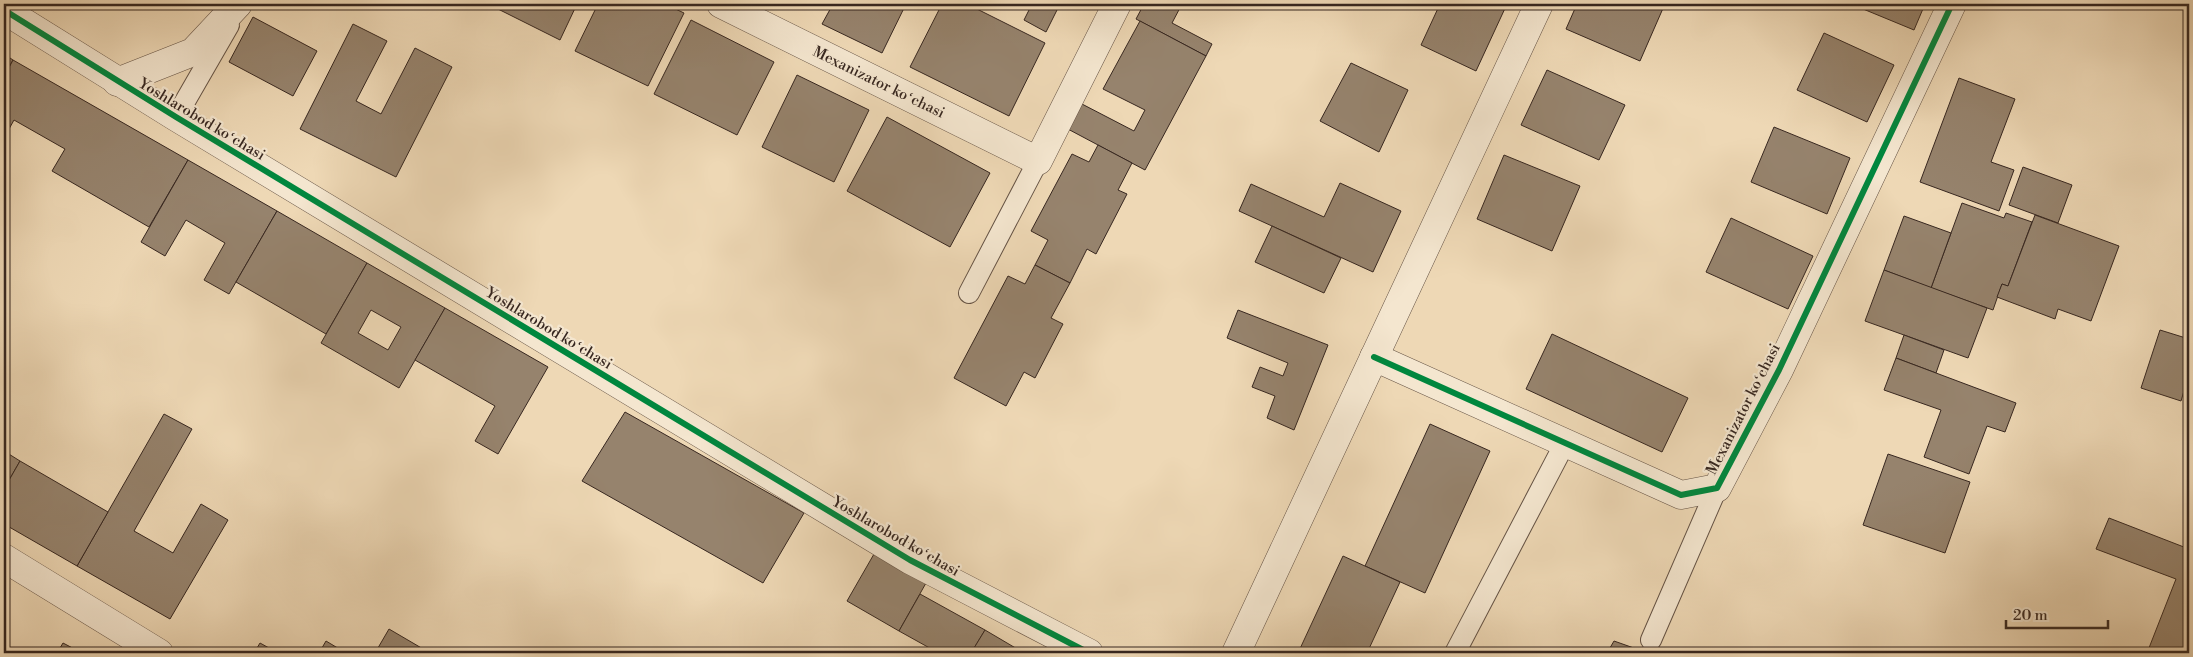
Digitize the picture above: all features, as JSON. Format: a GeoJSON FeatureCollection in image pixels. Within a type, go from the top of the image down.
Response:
{"type":"FeatureCollection","features":[{"type":"Feature","properties":{"kind":"street"},"geometry":{"type":"LineString","coordinates":[[117,82],[192,52],[240,4]]}},
{"type":"Feature","properties":{"kind":"street","name":"Mexanizator koʻchasi"},"geometry":{"type":"LineString","coordinates":[[721,4],[1038,161]]}},
{"type":"Feature","properties":{"kind":"street"},"geometry":{"type":"LineString","coordinates":[[1038,161],[1116,4]]}},
{"type":"Feature","properties":{"kind":"street"},"geometry":{"type":"LineString","coordinates":[[1236,653],[1539,4]]}},
{"type":"Feature","properties":{"kind":"street","name":"Mexanizator koʻchasi"},"geometry":{"type":"LineString","coordinates":[[1374,357],[1681,496],[1717,488],[1779,370],[1952,4]]}},
{"type":"Feature","properties":{"kind":"street","name":"Yoshlarobod koʻchasi"},"geometry":{"type":"LineString","coordinates":[[4,10],[176,118],[910,560],[1090,653]]}},
{"type":"Feature","properties":{"kind":"street"},"geometry":{"type":"LineString","coordinates":[[4,558],[159,653]]}},
{"type":"Feature","properties":{"kind":"lane"},"geometry":{"type":"LineString","coordinates":[[176,118],[240,4]]}},
{"type":"Feature","properties":{"kind":"lane"},"geometry":{"type":"LineString","coordinates":[[969,293],[1038,161]]}},
{"type":"Feature","properties":{"kind":"lane"},"geometry":{"type":"LineString","coordinates":[[1455,653],[1565,443]]}},
{"type":"Feature","properties":{"kind":"lane"},"geometry":{"type":"LineString","coordinates":[[1651,640],[1717,488]]}},
{"type":"Feature","properties":{"kind":"building"},"geometry":{"type":"Polygon","coordinates":[[[488,4],[577,4],[560,40],[488,4]]]}},
{"type":"Feature","properties":{"kind":"building"},"geometry":{"type":"Polygon","coordinates":[[[598,4],[665,4],[684,13],[648,86],[575,51],[598,4]]]}},
{"type":"Feature","properties":{"kind":"building"},"geometry":{"type":"Polygon","coordinates":[[[833,4],[906,4],[882,53],[822,24],[833,4]]]}},
{"type":"Feature","properties":{"kind":"building"},"geometry":{"type":"Polygon","coordinates":[[[942,4],[967,4],[1045,43],[1009,116],[910,67],[942,4]]]}},
{"type":"Feature","properties":{"kind":"building"},"geometry":{"type":"Polygon","coordinates":[[[1032,4],[1060,4],[1046,32],[1024,20],[1032,4]]]}},
{"type":"Feature","properties":{"kind":"building"},"geometry":{"type":"Polygon","coordinates":[[[1144,4],[1182,4],[1172,23],[1212,44],[1206,56],[1136,19],[1144,4]]]}},
{"type":"Feature","properties":{"kind":"building"},"geometry":{"type":"Polygon","coordinates":[[[1440,4],[1507,4],[1476,71],[1421,45],[1440,4]]]}},
{"type":"Feature","properties":{"kind":"building"},"geometry":{"type":"Polygon","coordinates":[[[1577,4],[1658,4],[1664,6],[1640,61],[1566,29],[1577,4]]]}},
{"type":"Feature","properties":{"kind":"building"},"geometry":{"type":"Polygon","coordinates":[[[1851,4],[1925,4],[1914,30],[1851,4]]]}},
{"type":"Feature","properties":{"kind":"building"},"geometry":{"type":"Polygon","coordinates":[[[253,17],[317,51],[293,96],[229,62],[253,17]]]}},
{"type":"Feature","properties":{"kind":"building"},"geometry":{"type":"Polygon","coordinates":[[[691,20],[774,62],[737,135],[654,94],[691,20]]]}},
{"type":"Feature","properties":{"kind":"building"},"geometry":{"type":"Polygon","coordinates":[[[1140,21],[1206,56],[1145,170],[1066,128],[1080,103],[1134,131],[1145,110],[1103,89],[1140,21]]]}},
{"type":"Feature","properties":{"kind":"building"},"geometry":{"type":"Polygon","coordinates":[[[353,24],[387,41],[356,101],[381,114],[415,48],[452,67],[396,177],[300,129],[353,24]]]}},
{"type":"Feature","properties":{"kind":"building"},"geometry":{"type":"Polygon","coordinates":[[[1824,33],[1894,65],[1867,122],[1797,90],[1824,33]]]}},
{"type":"Feature","properties":{"kind":"building"},"geometry":{"type":"Polygon","coordinates":[[[4,54],[13,60],[4,77],[4,54]]]}},
{"type":"Feature","properties":{"kind":"building"},"geometry":{"type":"Polygon","coordinates":[[[13,60],[188,160],[149,227],[52,171],[65,149],[14,120],[4,138],[4,77],[13,60]]]}},
{"type":"Feature","properties":{"kind":"building"},"geometry":{"type":"Polygon","coordinates":[[[1351,63],[1408,90],[1379,152],[1320,121],[1351,63]]]}},
{"type":"Feature","properties":{"kind":"building"},"geometry":{"type":"Polygon","coordinates":[[[1547,70],[1625,105],[1599,160],[1521,125],[1547,70]]]}},
{"type":"Feature","properties":{"kind":"building"},"geometry":{"type":"Polygon","coordinates":[[[797,75],[869,110],[834,182],[762,147],[797,75]]]}},
{"type":"Feature","properties":{"kind":"building"},"geometry":{"type":"Polygon","coordinates":[[[1959,78],[2015,99],[1991,162],[2014,170],[1999,211],[1920,182],[1959,78]]]}},
{"type":"Feature","properties":{"kind":"building"},"geometry":{"type":"Polygon","coordinates":[[[887,117],[990,173],[950,247],[847,191],[887,117]]]}},
{"type":"Feature","properties":{"kind":"building"},"geometry":{"type":"Polygon","coordinates":[[[1774,127],[1850,158],[1827,214],[1751,182],[1774,127]]]}},
{"type":"Feature","properties":{"kind":"building"},"geometry":{"type":"Polygon","coordinates":[[[1098,145],[1132,163],[1118,190],[1127,194],[1096,254],[1087,249],[1070,283],[1035,265],[1048,240],[1031,231],[1072,154],[1089,162],[1098,145]]]}},
{"type":"Feature","properties":{"kind":"building"},"geometry":{"type":"Polygon","coordinates":[[[1504,155],[1580,186],[1552,251],[1477,219],[1504,155]]]}},
{"type":"Feature","properties":{"kind":"building"},"geometry":{"type":"Polygon","coordinates":[[[188,160],[277,211],[229,294],[204,280],[225,243],[186,220],[165,256],[141,242],[188,160]]]}},
{"type":"Feature","properties":{"kind":"building"},"geometry":{"type":"Polygon","coordinates":[[[2023,167],[2072,185],[2058,223],[2009,205],[2023,167]]]}},
{"type":"Feature","properties":{"kind":"building"},"geometry":{"type":"Polygon","coordinates":[[[1340,183],[1401,211],[1373,272],[1239,211],[1251,184],[1324,217],[1340,183]]]}},
{"type":"Feature","properties":{"kind":"building"},"geometry":{"type":"Polygon","coordinates":[[[1962,203],[2004,218],[2006,213],[2032,222],[2008,286],[2002,284],[1993,310],[1931,288],[1962,203]]]}},
{"type":"Feature","properties":{"kind":"building"},"geometry":{"type":"Polygon","coordinates":[[[277,211],[367,263],[326,334],[236,282],[277,211]]]}},
{"type":"Feature","properties":{"kind":"building"},"geometry":{"type":"Polygon","coordinates":[[[2035,215],[2119,246],[2091,321],[2058,309],[2055,319],[1997,297],[2002,284],[2008,286],[2035,215]]]}},
{"type":"Feature","properties":{"kind":"building"},"geometry":{"type":"Polygon","coordinates":[[[1904,216],[1951,233],[1931,288],[1884,270],[1904,216]]]}},
{"type":"Feature","properties":{"kind":"building"},"geometry":{"type":"Polygon","coordinates":[[[1731,218],[1813,256],[1788,309],[1706,272],[1731,218]]]}},
{"type":"Feature","properties":{"kind":"building"},"geometry":{"type":"Polygon","coordinates":[[[1272,226],[1341,258],[1324,293],[1255,262],[1272,226]]]}},
{"type":"Feature","properties":{"kind":"building"},"geometry":{"type":"Polygon","coordinates":[[[367,263],[445,308],[399,388],[321,343],[367,263]],[[371,310],[358,333],[388,350],[401,327],[371,310]]]}},
{"type":"Feature","properties":{"kind":"building"},"geometry":{"type":"Polygon","coordinates":[[[1035,265],[1070,283],[1051,318],[1063,324],[1035,378],[1024,372],[1006,406],[954,378],[1008,276],[1025,284],[1035,265]]]}},
{"type":"Feature","properties":{"kind":"building"},"geometry":{"type":"Polygon","coordinates":[[[1884,270],[1987,308],[1968,358],[1865,321],[1884,270]]]}},
{"type":"Feature","properties":{"kind":"building"},"geometry":{"type":"Polygon","coordinates":[[[445,308],[548,367],[498,454],[475,441],[495,406],[415,360],[445,308]]]}},
{"type":"Feature","properties":{"kind":"building"},"geometry":{"type":"Polygon","coordinates":[[[1238,310],[1328,345],[1294,430],[1267,418],[1275,396],[1252,387],[1260,367],[1283,376],[1288,363],[1227,338],[1238,310]]]}},
{"type":"Feature","properties":{"kind":"building"},"geometry":{"type":"Polygon","coordinates":[[[2160,330],[2189,339],[2189,374],[2181,401],[2141,388],[2160,330]]]}},
{"type":"Feature","properties":{"kind":"building"},"geometry":{"type":"Polygon","coordinates":[[[1552,334],[1688,398],[1662,452],[1526,389],[1552,334]]]}},
{"type":"Feature","properties":{"kind":"building"},"geometry":{"type":"Polygon","coordinates":[[[1904,335],[1944,350],[1936,373],[1896,358],[1904,335]]]}},
{"type":"Feature","properties":{"kind":"building"},"geometry":{"type":"Polygon","coordinates":[[[1896,358],[2016,403],[2005,432],[1987,426],[1969,474],[1924,457],[1941,410],[1884,390],[1896,358]]]}},
{"type":"Feature","properties":{"kind":"building"},"geometry":{"type":"Polygon","coordinates":[[[625,412],[804,513],[763,583],[582,481],[625,412]]]}},
{"type":"Feature","properties":{"kind":"building"},"geometry":{"type":"Polygon","coordinates":[[[164,414],[192,429],[134,531],[173,553],[201,504],[228,520],[170,619],[77,566],[164,414]]]}},
{"type":"Feature","properties":{"kind":"building"},"geometry":{"type":"Polygon","coordinates":[[[1430,424],[1490,451],[1425,593],[1365,566],[1430,424]]]}},
{"type":"Feature","properties":{"kind":"building"},"geometry":{"type":"Polygon","coordinates":[[[4,451],[20,461],[4,489],[4,451]]]}},
{"type":"Feature","properties":{"kind":"building"},"geometry":{"type":"Polygon","coordinates":[[[1888,454],[1970,482],[1945,553],[1863,525],[1888,454]]]}},
{"type":"Feature","properties":{"kind":"building"},"geometry":{"type":"Polygon","coordinates":[[[20,461],[108,512],[77,566],[4,524],[4,489],[20,461]]]}},
{"type":"Feature","properties":{"kind":"building"},"geometry":{"type":"Polygon","coordinates":[[[2109,518],[2189,549],[2189,653],[2147,653],[2176,579],[2096,549],[2109,518]]]}},
{"type":"Feature","properties":{"kind":"building"},"geometry":{"type":"Polygon","coordinates":[[[874,554],[926,583],[899,631],[847,601],[874,554]]]}},
{"type":"Feature","properties":{"kind":"building"},"geometry":{"type":"Polygon","coordinates":[[[1343,556],[1400,582],[1367,653],[1298,653],[1343,556]]]}},
{"type":"Feature","properties":{"kind":"building"},"geometry":{"type":"Polygon","coordinates":[[[920,594],[985,630],[971,653],[933,653],[935,651],[899,631],[920,594]]]}},
{"type":"Feature","properties":{"kind":"building"},"geometry":{"type":"Polygon","coordinates":[[[389,629],[430,653],[375,653],[389,629]]]}},
{"type":"Feature","properties":{"kind":"building"},"geometry":{"type":"Polygon","coordinates":[[[985,630],[1024,653],[971,653],[985,630]]]}},
{"type":"Feature","properties":{"kind":"building"},"geometry":{"type":"Polygon","coordinates":[[[326,641],[346,653],[319,653],[326,641]]]}},
{"type":"Feature","properties":{"kind":"building"},"geometry":{"type":"Polygon","coordinates":[[[1614,641],[1648,653],[1607,653],[1614,641]]]}},
{"type":"Feature","properties":{"kind":"building"},"geometry":{"type":"Polygon","coordinates":[[[63,643],[82,653],[57,653],[63,643]]]}},
{"type":"Feature","properties":{"kind":"building"},"geometry":{"type":"Polygon","coordinates":[[[260,643],[278,653],[254,653],[260,643]]]}},
{"type":"Feature","properties":{"kind":"cycle path"},"geometry":{"type":"LineString","coordinates":[[1374,357],[1681,495],[1717,488],[1779,370],[1952,4]]}},
{"type":"Feature","properties":{"kind":"cycle path"},"geometry":{"type":"LineString","coordinates":[[4,10],[176,117],[910,560],[1089,653]]}}]}
